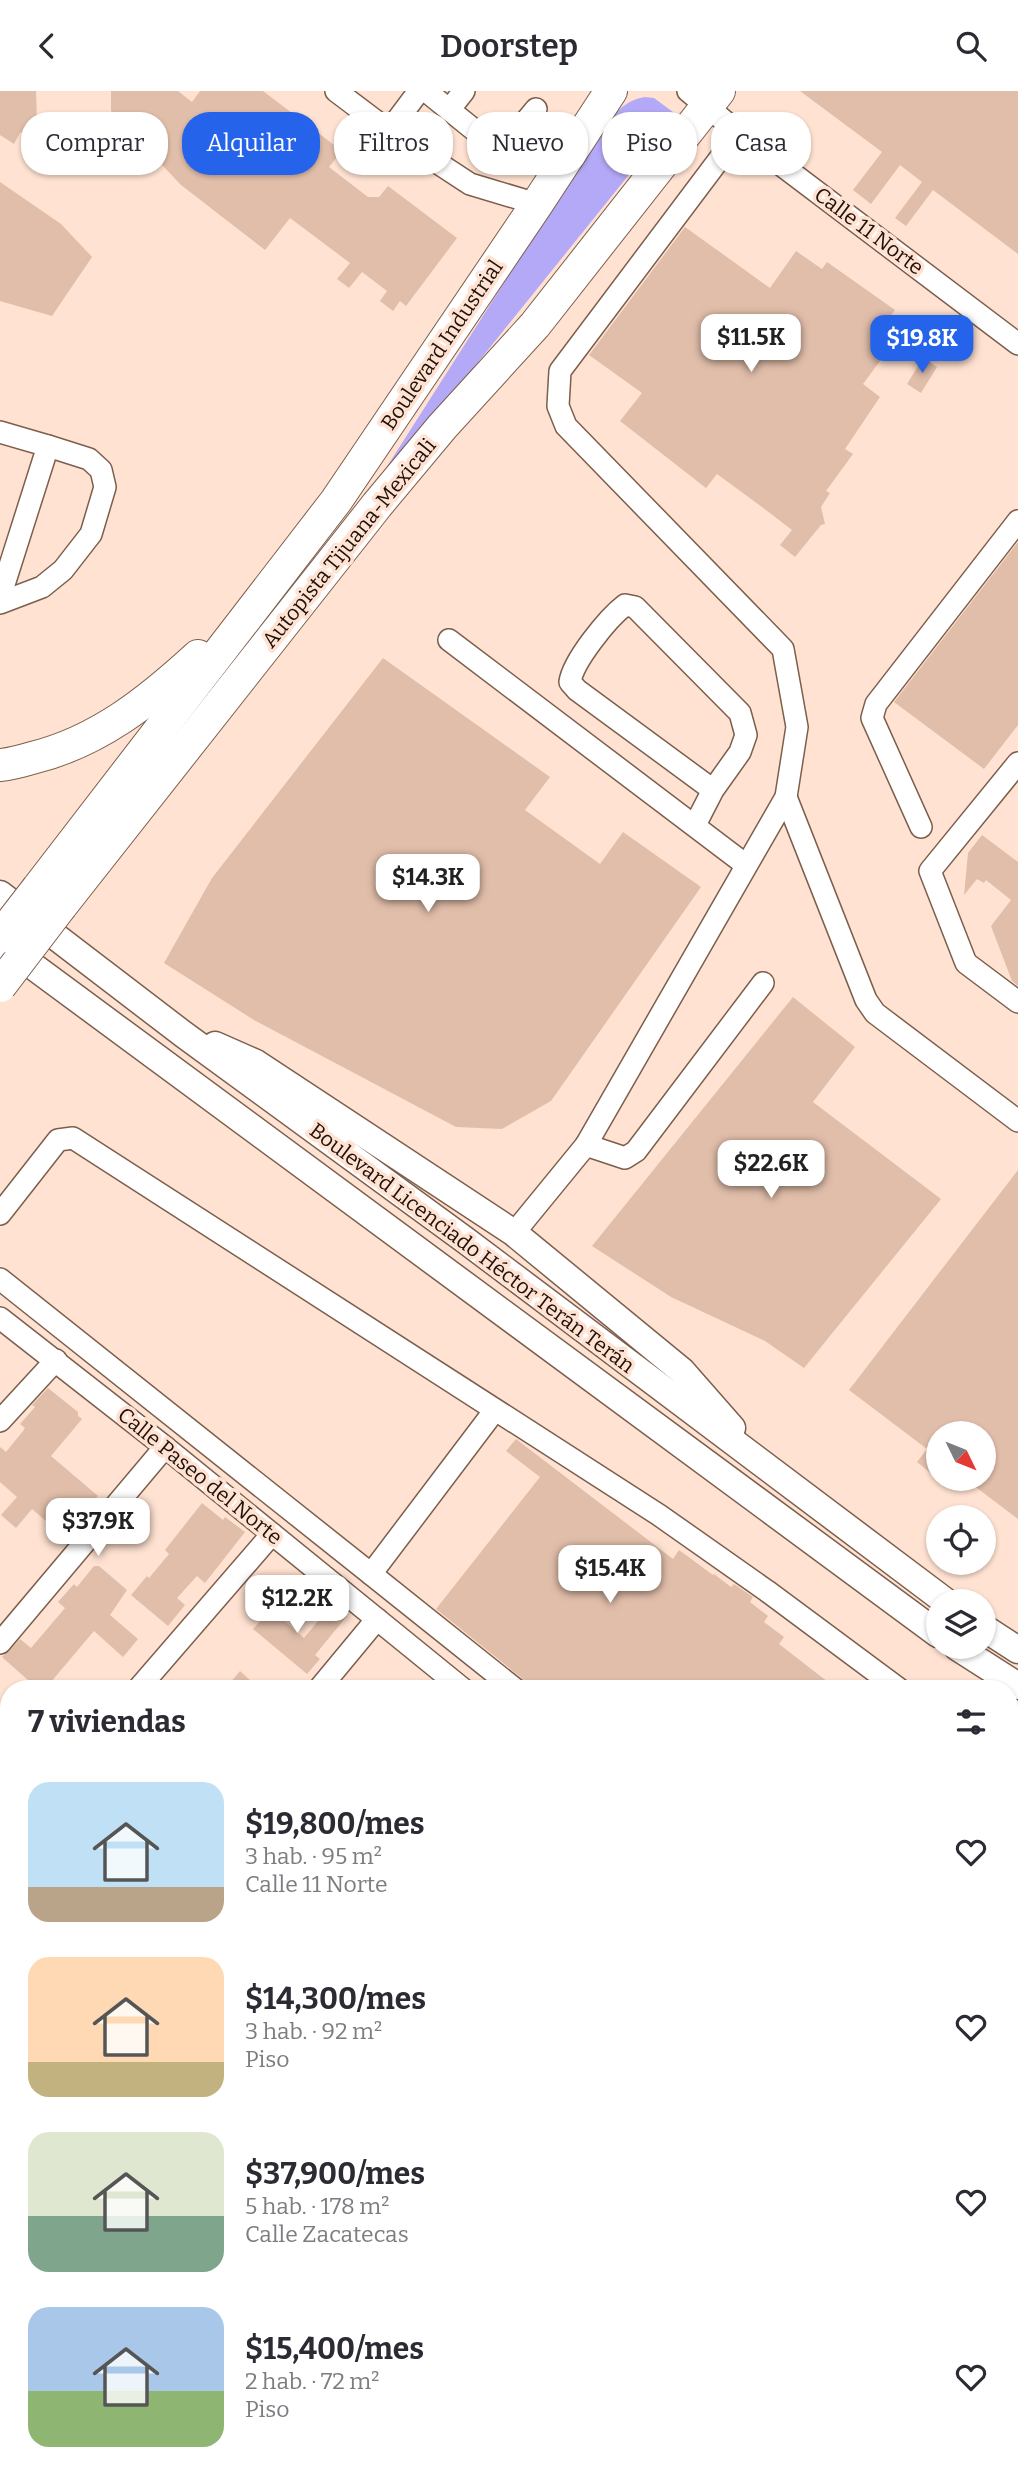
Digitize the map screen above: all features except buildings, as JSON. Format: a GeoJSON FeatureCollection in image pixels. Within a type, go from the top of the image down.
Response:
{"type":"FeatureCollection","features":[{"type":"Feature","properties":{"kind":"highway","name":"Boulevard Industrial"},"geometry":{"type":"LineString","coordinates":[[265,593],[336,501],[611,91]]}},
{"type":"Feature","properties":{"kind":"highway","name":"Autopista Tijuana-Mexicali"},"geometry":{"type":"LineString","coordinates":[[0,939],[50,897],[442,427],[535,325],[705,96]]}},
{"type":"Feature","properties":{"kind":"highway","name":"Autopista Tijuana-Mexicali"},"geometry":{"type":"LineString","coordinates":[[0,986],[50,897],[265,593]]}},
{"type":"Feature","properties":{"kind":"highway"},"geometry":{"type":"LineString","coordinates":[[0,765],[63,749],[108,727],[155,696],[265,593]]}},
{"type":"Feature","properties":{"kind":"main road","name":"Boulevard Licenciado Héctor Terán Terán"},"geometry":{"type":"LineString","coordinates":[[0,894],[183,1034],[476,1249],[929,1589]]}},
{"type":"Feature","properties":{"kind":"main road","name":"Boulevard Licenciado Héctor Terán Terán"},"geometry":{"type":"LineString","coordinates":[[0,939],[926,1625]]}},
{"type":"Feature","properties":{"kind":"main road"},"geometry":{"type":"LineString","coordinates":[[183,1034],[234,1051],[257,1063],[514,1233],[682,1371],[765,1466]]}},
{"type":"Feature","properties":{"kind":"main road"},"geometry":{"type":"LineString","coordinates":[[996,1636],[1018,1650]]}},
{"type":"Feature","properties":{"kind":"main road"},"geometry":{"type":"LineString","coordinates":[[976,1659],[1009,1680]]}},
{"type":"Feature","properties":{"kind":"street"},"geometry":{"type":"LineString","coordinates":[[335,91],[363,112]]}},
{"type":"Feature","properties":{"kind":"street"},"geometry":{"type":"LineString","coordinates":[[403,112],[419,91]]}},
{"type":"Feature","properties":{"kind":"street"},"geometry":{"type":"LineString","coordinates":[[426,91],[494,146],[506,145],[536,109]]}},
{"type":"Feature","properties":{"kind":"street"},"geometry":{"type":"LineString","coordinates":[[449,110],[464,91]]}},
{"type":"Feature","properties":{"kind":"street","name":"Calle 11 Norte"},"geometry":{"type":"LineString","coordinates":[[705,96],[720,112]]}},
{"type":"Feature","properties":{"kind":"street"},"geometry":{"type":"LineString","coordinates":[[514,1233],[586,1145],[786,797],[797,727],[783,649],[566,426],[558,406],[560,371],[711,170]]}},
{"type":"Feature","properties":{"kind":"street"},"geometry":{"type":"LineString","coordinates":[[453,173],[470,184],[537,204]]}},
{"type":"Feature","properties":{"kind":"street","name":"Calle 11 Norte"},"geometry":{"type":"LineString","coordinates":[[795,175],[1018,344]]}},
{"type":"Feature","properties":{"kind":"street"},"geometry":{"type":"LineString","coordinates":[[0,432],[89,459],[101,470],[105,487],[91,534],[63,570],[41,587],[0,603]]}},
{"type":"Feature","properties":{"kind":"street"},"geometry":{"type":"LineString","coordinates":[[0,597],[48,446]]}},
{"type":"Feature","properties":{"kind":"street"},"geometry":{"type":"LineString","coordinates":[[921,827],[872,718],[876,704],[1018,521]]}},
{"type":"Feature","properties":{"kind":"street"},"geometry":{"type":"LineString","coordinates":[[695,825],[713,790],[740,752],[746,735],[740,713],[635,607],[625,605],[594,640],[572,673],[570,682],[577,690],[713,790]]}},
{"type":"Feature","properties":{"kind":"street"},"geometry":{"type":"LineString","coordinates":[[449,641],[746,865]]}},
{"type":"Feature","properties":{"kind":"street"},"geometry":{"type":"LineString","coordinates":[[1018,763],[930,871],[966,963],[1018,1002]]}},
{"type":"Feature","properties":{"kind":"street"},"geometry":{"type":"LineString","coordinates":[[786,797],[866,1000],[875,1013],[1018,1121]]}},
{"type":"Feature","properties":{"kind":"street"},"geometry":{"type":"LineString","coordinates":[[586,1145],[625,1158],[636,1151],[762,983]]}},
{"type":"Feature","properties":{"kind":"street"},"geometry":{"type":"LineString","coordinates":[[0,1214],[58,1140],[73,1138],[659,1515],[886,1680]]}},
{"type":"Feature","properties":{"kind":"street"},"geometry":{"type":"LineString","coordinates":[[0,1279],[504,1680]]}},
{"type":"Feature","properties":{"kind":"street","name":"Calle Paseo del Norte"},"geometry":{"type":"LineString","coordinates":[[0,1318],[165,1447],[452,1680]]}},
{"type":"Feature","properties":{"kind":"street"},"geometry":{"type":"LineString","coordinates":[[0,1421],[56,1360]]}},
{"type":"Feature","properties":{"kind":"street"},"geometry":{"type":"LineString","coordinates":[[372,1573],[495,1410]]}},
{"type":"Feature","properties":{"kind":"street"},"geometry":{"type":"LineString","coordinates":[[0,1643],[165,1447]]}},
{"type":"Feature","properties":{"kind":"street"},"geometry":{"type":"LineString","coordinates":[[146,1680],[272,1534]]}},
{"type":"Feature","properties":{"kind":"street"},"geometry":{"type":"LineString","coordinates":[[326,1680],[377,1619]]}},
{"type":"Feature","properties":{"kind":"shaded area"},"geometry":{"type":"Polygon","coordinates":[[[654,98],[673,112],[617,112],[638,99],[654,98]]]}},
{"type":"Feature","properties":{"kind":"shaded area"},"geometry":{"type":"Polygon","coordinates":[[[602,130],[602,175],[629,175],[360,509],[573,175],[588,175],[588,151],[602,130]]]}}]}
